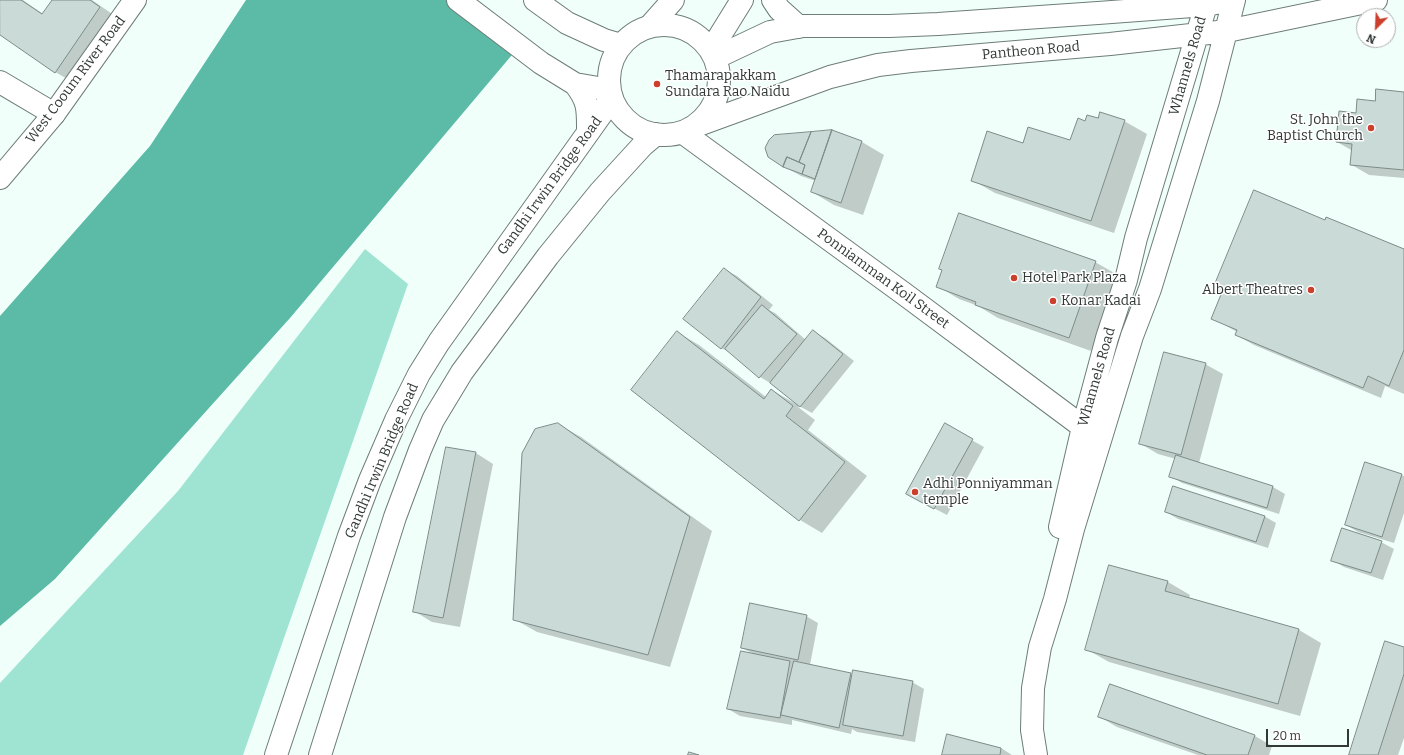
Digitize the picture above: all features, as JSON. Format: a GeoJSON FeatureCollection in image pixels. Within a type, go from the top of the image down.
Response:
{"type":"FeatureCollection","features":[{"type":"Feature","properties":{"kind":"main road","name":"West Cooum River Road"},"geometry":{"type":"LineString","coordinates":[[0,178],[54,114],[135,0]]}},
{"type":"Feature","properties":{"kind":"main road"},"geometry":{"type":"LineString","coordinates":[[458,0],[541,63],[575,84],[610,93]]}},
{"type":"Feature","properties":{"kind":"main road"},"geometry":{"type":"LineString","coordinates":[[535,0],[559,18],[584,32],[621,45]]}},
{"type":"Feature","properties":{"kind":"main road"},"geometry":{"type":"LineString","coordinates":[[650,26],[673,0]]}},
{"type":"Feature","properties":{"kind":"main road"},"geometry":{"type":"LineString","coordinates":[[713,54],[742,0]]}},
{"type":"Feature","properties":{"kind":"main road"},"geometry":{"type":"LineString","coordinates":[[773,0],[779,9],[799,27]]}},
{"type":"Feature","properties":{"kind":"main road","name":"Pantheon Road"},"geometry":{"type":"LineString","coordinates":[[687,129],[830,77],[878,65],[952,57],[1110,44],[1227,31],[1376,0]]}},
{"type":"Feature","properties":{"kind":"main road"},"geometry":{"type":"LineString","coordinates":[[713,54],[770,32],[799,27],[889,26],[949,23],[1098,13],[1221,1]]}},
{"type":"Feature","properties":{"kind":"main road","name":"Whannels Road"},"geometry":{"type":"LineString","coordinates":[[1028,755],[1022,720],[1024,669],[1057,541],[1092,432],[1130,344],[1150,289],[1208,101],[1227,31],[1221,1]]}},
{"type":"Feature","properties":{"kind":"main road","name":"Whannels Road"},"geometry":{"type":"LineString","coordinates":[[1036,755],[1032,730],[1033,688],[1040,647],[1055,598],[1073,528],[1092,432],[1107,338],[1126,280],[1136,238],[1198,34],[1221,1]]}},
{"type":"Feature","properties":{"kind":"main road"},"geometry":{"type":"LineString","coordinates":[[949,23],[952,57]]}},
{"type":"Feature","properties":{"kind":"main road"},"geometry":{"type":"LineString","coordinates":[[667,24],[684,28],[699,37],[713,54],[719,70],[717,97],[703,119],[687,129],[673,134],[656,134],[641,130],[628,121],[618,110],[610,93],[610,66],[614,55],[621,45],[634,33],[650,26],[667,24]]}},
{"type":"Feature","properties":{"kind":"main road"},"geometry":{"type":"LineString","coordinates":[[0,82],[54,114]]}},
{"type":"Feature","properties":{"kind":"main road"},"geometry":{"type":"LineString","coordinates":[[575,84],[583,94],[587,105],[588,132]]}},
{"type":"Feature","properties":{"kind":"main road","name":"Gandhi Irwin Bridge Road"},"geometry":{"type":"LineString","coordinates":[[276,755],[349,536],[370,480],[396,420],[416,381],[439,342],[602,113],[610,93]]}},
{"type":"Feature","properties":{"kind":"main road","name":"Ponniamman Koil Street"},"geometry":{"type":"LineString","coordinates":[[687,129],[903,293],[1092,432]]}},
{"type":"Feature","properties":{"kind":"main road"},"geometry":{"type":"LineString","coordinates":[[320,755],[395,517],[433,420],[462,372],[557,244],[625,164],[656,134]]}},
{"type":"Feature","properties":{"kind":"shaded area"},"geometry":{"type":"Polygon","coordinates":[[[246,0],[557,0],[290,318],[55,579],[0,626],[0,316],[150,146],[246,0]]]}},
{"type":"Feature","properties":{"kind":"shaded area"},"geometry":{"type":"Polygon","coordinates":[[[365,249],[408,284],[243,755],[0,755],[0,683],[178,491],[365,249]]]}},
{"type":"Feature","properties":{"kind":"pier"},"geometry":{"type":"Polygon","coordinates":[[[470,0],[559,0],[526,41],[470,0]]]}},
{"type":"Feature","properties":{"kind":"building"},"geometry":{"type":"Polygon","coordinates":[[[0,0],[21,0],[42,14],[52,0],[90,0],[100,7],[55,73],[0,35],[0,0]]]}},
{"type":"Feature","properties":{"kind":"building","name":"St. John the Baptist Church"},"geometry":{"type":"Polygon","coordinates":[[[1376,89],[1404,92],[1404,170],[1350,165],[1352,144],[1336,142],[1339,111],[1356,113],[1357,99],[1375,101],[1376,89]]]}},
{"type":"Feature","properties":{"kind":"building"},"geometry":{"type":"Polygon","coordinates":[[[1100,112],[1125,120],[1091,221],[971,181],[987,131],[1023,143],[1028,127],[1070,140],[1078,118],[1085,121],[1087,115],[1098,118],[1100,112]]]}},
{"type":"Feature","properties":{"kind":"building"},"geometry":{"type":"Polygon","coordinates":[[[832,130],[862,141],[841,203],[811,192],[832,130]]]}},
{"type":"Feature","properties":{"kind":"building"},"geometry":{"type":"Polygon","coordinates":[[[832,130],[815,179],[802,174],[805,165],[799,162],[811,132],[832,130]]]}},
{"type":"Feature","properties":{"kind":"building"},"geometry":{"type":"Polygon","coordinates":[[[811,132],[799,162],[787,157],[783,167],[768,157],[765,148],[769,140],[774,135],[811,132]]]}},
{"type":"Feature","properties":{"kind":"building"},"geometry":{"type":"Polygon","coordinates":[[[787,157],[805,165],[802,174],[783,167],[787,157]]]}},
{"type":"Feature","properties":{"kind":"building","name":"Albert Theatres"},"geometry":{"type":"Polygon","coordinates":[[[1254,190],[1325,220],[1326,217],[1404,249],[1404,350],[1389,386],[1368,376],[1363,388],[1235,335],[1237,330],[1211,319],[1222,292],[1213,289],[1254,190]]]}},
{"type":"Feature","properties":{"kind":"building","name":"Hotel Park Plaza"},"geometry":{"type":"Polygon","coordinates":[[[959,213],[1096,261],[1069,338],[975,305],[976,302],[936,287],[942,270],[939,269],[959,213]]]}},
{"type":"Feature","properties":{"kind":"building"},"geometry":{"type":"Polygon","coordinates":[[[724,268],[761,297],[721,349],[683,319],[724,268]]]}},
{"type":"Feature","properties":{"kind":"building"},"geometry":{"type":"Polygon","coordinates":[[[762,305],[797,334],[759,378],[725,349],[762,305]]]}},
{"type":"Feature","properties":{"kind":"building"},"geometry":{"type":"Polygon","coordinates":[[[813,330],[843,354],[800,407],[770,383],[813,330]]]}},
{"type":"Feature","properties":{"kind":"building"},"geometry":{"type":"Polygon","coordinates":[[[677,331],[764,399],[771,389],[793,406],[786,416],[845,462],[799,521],[631,390],[677,331]]]}},
{"type":"Feature","properties":{"kind":"building"},"geometry":{"type":"Polygon","coordinates":[[[1164,352],[1206,363],[1181,455],[1139,444],[1164,352]]]}},
{"type":"Feature","properties":{"kind":"building"},"geometry":{"type":"Polygon","coordinates":[[[558,423],[690,517],[648,655],[513,620],[522,453],[535,429],[558,423]]]}},
{"type":"Feature","properties":{"kind":"building"},"geometry":{"type":"Polygon","coordinates":[[[945,423],[973,439],[934,509],[906,494],[945,423]]]}},
{"type":"Feature","properties":{"kind":"building"},"geometry":{"type":"Polygon","coordinates":[[[446,447],[476,452],[443,618],[413,612],[446,447]]]}},
{"type":"Feature","properties":{"kind":"building"},"geometry":{"type":"Polygon","coordinates":[[[1176,455],[1273,486],[1267,508],[1169,477],[1176,455]]]}},
{"type":"Feature","properties":{"kind":"building"},"geometry":{"type":"Polygon","coordinates":[[[1365,462],[1402,474],[1382,537],[1345,525],[1365,462]]]}},
{"type":"Feature","properties":{"kind":"building"},"geometry":{"type":"Polygon","coordinates":[[[1173,486],[1265,516],[1256,542],[1165,512],[1173,486]]]}},
{"type":"Feature","properties":{"kind":"building"},"geometry":{"type":"Polygon","coordinates":[[[1342,528],[1382,541],[1371,573],[1331,561],[1342,528]]]}},
{"type":"Feature","properties":{"kind":"building"},"geometry":{"type":"Polygon","coordinates":[[[1109,565],[1168,581],[1165,591],[1299,629],[1278,704],[1085,650],[1109,565]]]}},
{"type":"Feature","properties":{"kind":"building"},"geometry":{"type":"Polygon","coordinates":[[[750,603],[807,615],[798,660],[741,648],[750,603]]]}},
{"type":"Feature","properties":{"kind":"building"},"geometry":{"type":"Polygon","coordinates":[[[1385,641],[1404,647],[1404,674],[1378,755],[1349,755],[1385,641]]]}},
{"type":"Feature","properties":{"kind":"building"},"geometry":{"type":"Polygon","coordinates":[[[741,651],[790,661],[780,718],[727,709],[741,651]]]}},
{"type":"Feature","properties":{"kind":"building"},"geometry":{"type":"Polygon","coordinates":[[[794,661],[851,673],[839,728],[781,715],[794,661]]]}},
{"type":"Feature","properties":{"kind":"building"},"geometry":{"type":"Polygon","coordinates":[[[853,670],[913,681],[903,736],[843,725],[853,670]]]}},
{"type":"Feature","properties":{"kind":"building"},"geometry":{"type":"Polygon","coordinates":[[[1110,684],[1255,735],[1248,755],[1207,755],[1098,717],[1110,684]]]}},
{"type":"Feature","properties":{"kind":"building"},"geometry":{"type":"Polygon","coordinates":[[[947,734],[1001,748],[1000,755],[942,755],[947,734]]]}},
{"type":"Feature","properties":{"kind":"building"},"geometry":{"type":"Polygon","coordinates":[[[689,752],[699,755],[688,755],[689,752]]]}},
{"type":"Feature","properties":{"kind":"place","name":"Thamarapakkam Sundara Rao Naidu"},"geometry":{"type":"Point","coordinates":[657,84]}},
{"type":"Feature","properties":{"kind":"place","name":"St. John the Baptist Church"},"geometry":{"type":"Point","coordinates":[1371,128]}},
{"type":"Feature","properties":{"kind":"place","name":"Hotel Park Plaza"},"geometry":{"type":"Point","coordinates":[1014,278]}},
{"type":"Feature","properties":{"kind":"place","name":"Albert Theatres"},"geometry":{"type":"Point","coordinates":[1311,290]}},
{"type":"Feature","properties":{"kind":"place","name":"Konar Kadai"},"geometry":{"type":"Point","coordinates":[1053,301]}},
{"type":"Feature","properties":{"kind":"place","name":"Adhi Ponniyamman temple"},"geometry":{"type":"Point","coordinates":[915,492]}}]}
